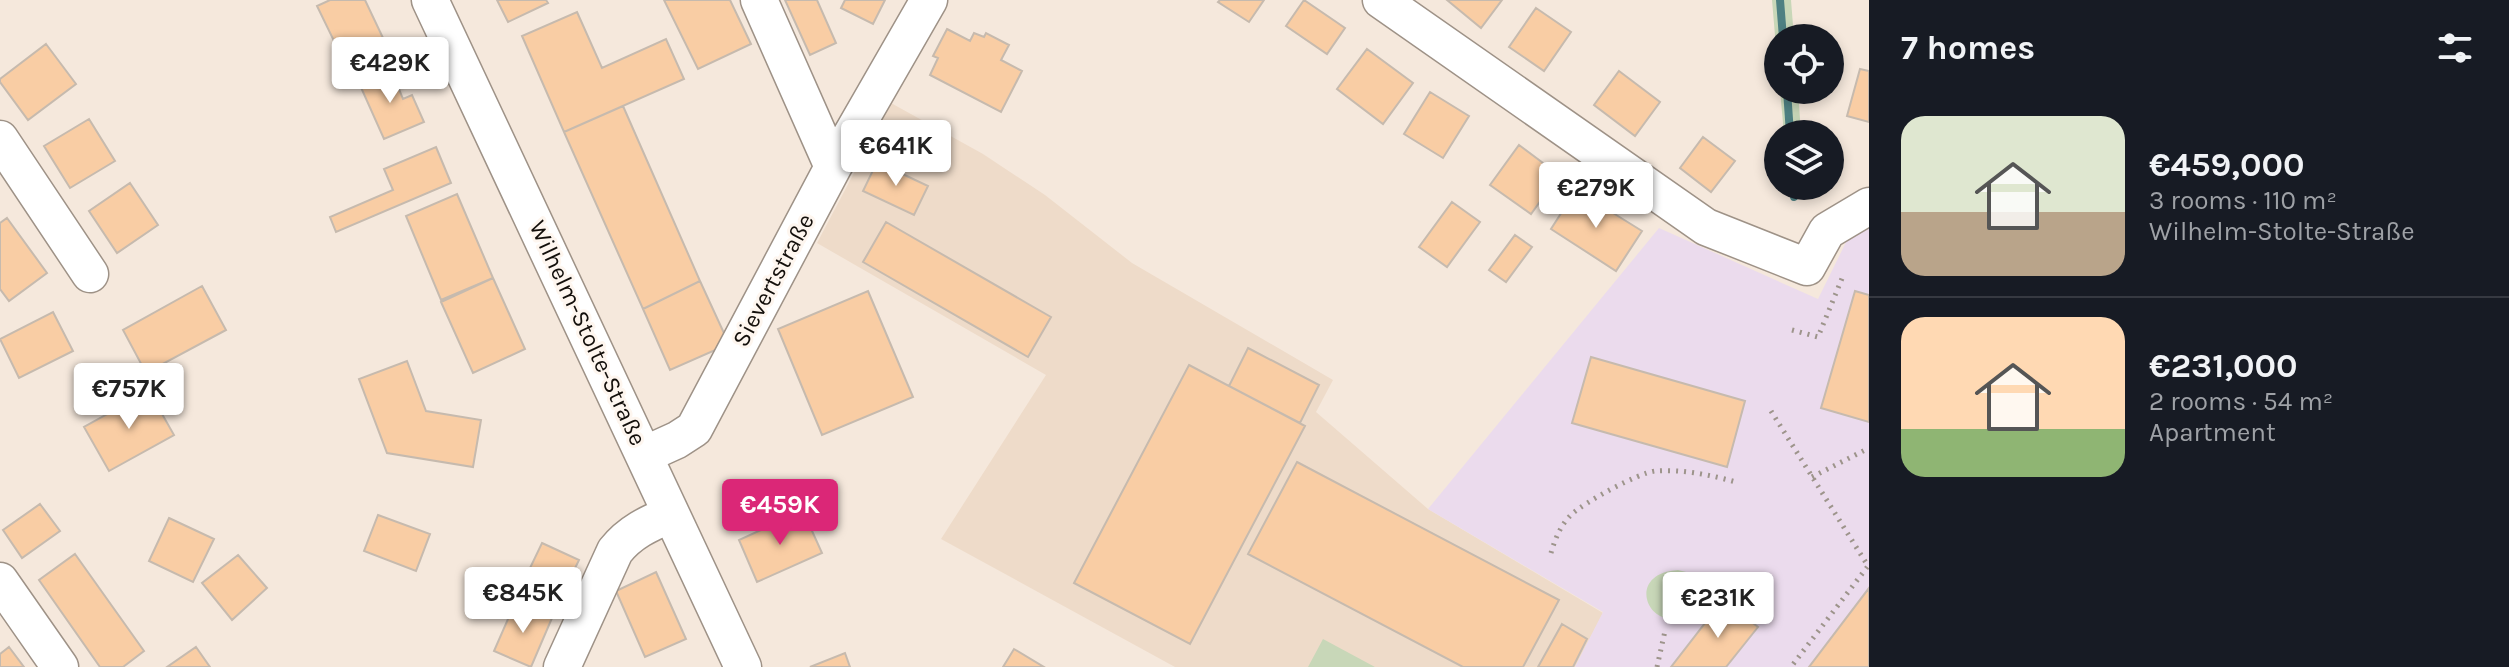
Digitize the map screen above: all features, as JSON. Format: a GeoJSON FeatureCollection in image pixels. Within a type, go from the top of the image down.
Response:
{"type":"FeatureCollection","features":[{"type":"Feature","properties":{"kind":"street","name":"Wilhelm-Stolte-Straße"},"geometry":{"type":"LineString","coordinates":[[430,0],[743,667]]}},
{"type":"Feature","properties":{"kind":"street"},"geometry":{"type":"LineString","coordinates":[[759,0],[833,167]]}},
{"type":"Feature","properties":{"kind":"street","name":"Sievertstraße"},"geometry":{"type":"LineString","coordinates":[[644,455],[694,429],[833,167],[929,0]]}},
{"type":"Feature","properties":{"kind":"street"},"geometry":{"type":"LineString","coordinates":[[1381,0],[1706,227],[1807,267],[1827,231],[1869,206]]}},
{"type":"Feature","properties":{"kind":"street"},"geometry":{"type":"LineString","coordinates":[[0,139],[90,274]]}},
{"type":"Feature","properties":{"kind":"street"},"geometry":{"type":"LineString","coordinates":[[562,667],[615,551],[625,538],[641,527],[671,514]]}},
{"type":"Feature","properties":{"kind":"street"},"geometry":{"type":"LineString","coordinates":[[0,581],[60,667]]}},
{"type":"Feature","properties":{"kind":"path"},"geometry":{"type":"LineString","coordinates":[[1792,330],[1818,337],[1843,276]]}},
{"type":"Feature","properties":{"kind":"path"},"geometry":{"type":"LineString","coordinates":[[1771,411],[1868,566],[1791,667]]}},
{"type":"Feature","properties":{"kind":"path"},"geometry":{"type":"LineString","coordinates":[[1812,477],[1869,448]]}},
{"type":"Feature","properties":{"kind":"path"},"geometry":{"type":"LineString","coordinates":[[1551,553],[1556,536],[1570,515],[1604,493],[1652,471],[1711,475],[1736,482]]}},
{"type":"Feature","properties":{"kind":"path"},"geometry":{"type":"LineString","coordinates":[[1657,667],[1665,631]]}},
{"type":"Feature","properties":{"kind":"shaded area"},"geometry":{"type":"Polygon","coordinates":[[[891,103],[983,154],[1045,195],[1132,263],[1333,380],[1316,412],[1428,509],[1603,613],[1575,667],[1175,667],[941,539],[1046,375],[817,243],[891,103]]]}},
{"type":"Feature","properties":{"kind":"shaded area"},"geometry":{"type":"Polygon","coordinates":[[[1659,228],[1818,299],[1852,230],[1869,228],[1869,667],[1575,667],[1603,612],[1428,509],[1659,228]]]}},
{"type":"Feature","properties":{"kind":"green space"},"geometry":{"type":"Polygon","coordinates":[[[1772,0],[1791,0],[1793,24],[1774,24],[1772,0]]]}},
{"type":"Feature","properties":{"kind":"green space"},"geometry":{"type":"Polygon","coordinates":[[[1781,104],[1799,104],[1800,120],[1783,120],[1781,104]]]}},
{"type":"Feature","properties":{"kind":"green space"},"geometry":{"type":"Polygon","coordinates":[[[1678,570],[1686,572],[1689,578],[1688,611],[1675,618],[1664,617],[1654,612],[1646,592],[1650,582],[1660,574],[1678,570]]]}},
{"type":"Feature","properties":{"kind":"green space"},"geometry":{"type":"Polygon","coordinates":[[[1323,639],[1375,667],[1308,667],[1323,639]]]}},
{"type":"Feature","properties":{"kind":"building"},"geometry":{"type":"Polygon","coordinates":[[[330,0],[365,0],[393,59],[352,78],[317,6],[330,0]]]}},
{"type":"Feature","properties":{"kind":"building"},"geometry":{"type":"Polygon","coordinates":[[[497,0],[546,0],[548,3],[508,22],[497,0]]]}},
{"type":"Feature","properties":{"kind":"building"},"geometry":{"type":"Polygon","coordinates":[[[664,0],[730,0],[751,44],[698,69],[664,0]]]}},
{"type":"Feature","properties":{"kind":"building"},"geometry":{"type":"Polygon","coordinates":[[[785,0],[817,0],[836,43],[810,55],[785,0]]]}},
{"type":"Feature","properties":{"kind":"building"},"geometry":{"type":"Polygon","coordinates":[[[845,0],[885,0],[873,24],[841,8],[845,0]]]}},
{"type":"Feature","properties":{"kind":"building"},"geometry":{"type":"Polygon","coordinates":[[[1264,0],[1249,22],[1218,2],[1264,0]]]}},
{"type":"Feature","properties":{"kind":"building"},"geometry":{"type":"Polygon","coordinates":[[[1304,0],[1345,28],[1327,54],[1286,26],[1304,0]]]}},
{"type":"Feature","properties":{"kind":"building"},"geometry":{"type":"Polygon","coordinates":[[[1447,0],[1502,0],[1481,28],[1447,0]]]}},
{"type":"Feature","properties":{"kind":"building"},"geometry":{"type":"Polygon","coordinates":[[[1536,8],[1571,32],[1544,71],[1509,47],[1536,8]]]}},
{"type":"Feature","properties":{"kind":"building"},"geometry":{"type":"Polygon","coordinates":[[[577,12],[602,68],[666,39],[684,79],[564,132],[522,36],[577,12]]]}},
{"type":"Feature","properties":{"kind":"building"},"geometry":{"type":"Polygon","coordinates":[[[947,29],[970,41],[974,33],[984,37],[986,33],[1009,45],[1001,60],[1022,71],[1001,112],[930,75],[938,58],[933,56],[947,29]]]}},
{"type":"Feature","properties":{"kind":"building"},"geometry":{"type":"Polygon","coordinates":[[[46,44],[76,84],[28,120],[0,79],[46,44]]]}},
{"type":"Feature","properties":{"kind":"building"},"geometry":{"type":"Polygon","coordinates":[[[1367,49],[1413,83],[1383,124],[1337,89],[1367,49]]]}},
{"type":"Feature","properties":{"kind":"building"},"geometry":{"type":"Polygon","coordinates":[[[391,69],[403,99],[412,95],[424,122],[384,139],[359,83],[391,69]]]}},
{"type":"Feature","properties":{"kind":"building"},"geometry":{"type":"Polygon","coordinates":[[[1860,69],[1869,71],[1869,122],[1847,116],[1860,69]]]}},
{"type":"Feature","properties":{"kind":"building"},"geometry":{"type":"Polygon","coordinates":[[[1619,71],[1660,102],[1635,136],[1594,105],[1619,71]]]}},
{"type":"Feature","properties":{"kind":"building"},"geometry":{"type":"Polygon","coordinates":[[[1430,92],[1469,116],[1443,158],[1404,134],[1430,92]]]}},
{"type":"Feature","properties":{"kind":"building"},"geometry":{"type":"Polygon","coordinates":[[[623,106],[700,281],[643,309],[564,132],[623,106]]]}},
{"type":"Feature","properties":{"kind":"building"},"geometry":{"type":"Polygon","coordinates":[[[89,119],[115,161],[70,188],[44,146],[89,119]]]}},
{"type":"Feature","properties":{"kind":"building"},"geometry":{"type":"Polygon","coordinates":[[[1703,137],[1735,161],[1711,192],[1680,168],[1703,137]]]}},
{"type":"Feature","properties":{"kind":"building"},"geometry":{"type":"Polygon","coordinates":[[[1519,145],[1559,175],[1531,214],[1490,185],[1519,145]]]}},
{"type":"Feature","properties":{"kind":"building"},"geometry":{"type":"Polygon","coordinates":[[[436,147],[451,183],[336,232],[330,217],[393,190],[384,169],[436,147]]]}},
{"type":"Feature","properties":{"kind":"building"},"geometry":{"type":"Polygon","coordinates":[[[877,162],[928,186],[914,215],[863,191],[877,162]]]}},
{"type":"Feature","properties":{"kind":"building"},"geometry":{"type":"Polygon","coordinates":[[[130,183],[158,225],[117,253],[89,211],[130,183]]]}},
{"type":"Feature","properties":{"kind":"building"},"geometry":{"type":"Polygon","coordinates":[[[1576,190],[1642,231],[1616,271],[1551,229],[1576,190]]]}},
{"type":"Feature","properties":{"kind":"building"},"geometry":{"type":"Polygon","coordinates":[[[457,194],[493,278],[441,300],[406,216],[457,194]]]}},
{"type":"Feature","properties":{"kind":"building"},"geometry":{"type":"Polygon","coordinates":[[[1452,202],[1480,222],[1447,267],[1419,247],[1452,202]]]}},
{"type":"Feature","properties":{"kind":"building"},"geometry":{"type":"Polygon","coordinates":[[[7,218],[47,273],[9,301],[0,289],[0,223],[7,218]]]}},
{"type":"Feature","properties":{"kind":"building"},"geometry":{"type":"Polygon","coordinates":[[[886,222],[1051,317],[1028,357],[863,262],[886,222]]]}},
{"type":"Feature","properties":{"kind":"building"},"geometry":{"type":"Polygon","coordinates":[[[1515,235],[1532,247],[1506,282],[1489,270],[1515,235]]]}},
{"type":"Feature","properties":{"kind":"building"},"geometry":{"type":"Polygon","coordinates":[[[493,278],[525,349],[473,373],[441,302],[493,278]]]}},
{"type":"Feature","properties":{"kind":"building"},"geometry":{"type":"Polygon","coordinates":[[[700,281],[729,344],[670,370],[643,309],[700,281]]]}},
{"type":"Feature","properties":{"kind":"building"},"geometry":{"type":"Polygon","coordinates":[[[202,286],[226,330],[146,373],[123,330],[202,286]]]}},
{"type":"Feature","properties":{"kind":"building"},"geometry":{"type":"Polygon","coordinates":[[[868,291],[913,397],[822,435],[778,329],[868,291]]]}},
{"type":"Feature","properties":{"kind":"building"},"geometry":{"type":"Polygon","coordinates":[[[1855,291],[1869,295],[1869,422],[1821,408],[1855,291]]]}},
{"type":"Feature","properties":{"kind":"building"},"geometry":{"type":"Polygon","coordinates":[[[53,312],[73,351],[19,378],[0,339],[53,312]]]}},
{"type":"Feature","properties":{"kind":"building"},"geometry":{"type":"Polygon","coordinates":[[[1248,348],[1319,385],[1300,423],[1229,386],[1248,348]]]}},
{"type":"Feature","properties":{"kind":"building"},"geometry":{"type":"Polygon","coordinates":[[[1591,357],[1745,401],[1727,467],[1572,423],[1591,357]]]}},
{"type":"Feature","properties":{"kind":"building"},"geometry":{"type":"Polygon","coordinates":[[[407,361],[426,411],[481,420],[473,467],[387,453],[359,379],[407,361]]]}},
{"type":"Feature","properties":{"kind":"building"},"geometry":{"type":"Polygon","coordinates":[[[1189,365],[1305,426],[1190,644],[1074,583],[1189,365]]]}},
{"type":"Feature","properties":{"kind":"building"},"geometry":{"type":"Polygon","coordinates":[[[149,391],[174,435],[109,471],[84,427],[149,391]]]}},
{"type":"Feature","properties":{"kind":"building"},"geometry":{"type":"Polygon","coordinates":[[[1297,462],[1559,600],[1523,667],[1463,667],[1248,554],[1297,462]]]}},
{"type":"Feature","properties":{"kind":"building"},"geometry":{"type":"Polygon","coordinates":[[[40,504],[60,531],[22,558],[3,530],[40,504]]]}},
{"type":"Feature","properties":{"kind":"building"},"geometry":{"type":"Polygon","coordinates":[[[803,511],[822,553],[757,582],[739,540],[803,511]]]}},
{"type":"Feature","properties":{"kind":"building"},"geometry":{"type":"Polygon","coordinates":[[[378,515],[430,534],[416,571],[364,551],[378,515]]]}},
{"type":"Feature","properties":{"kind":"building"},"geometry":{"type":"Polygon","coordinates":[[[169,518],[214,539],[193,582],[149,561],[169,518]]]}},
{"type":"Feature","properties":{"kind":"building"},"geometry":{"type":"Polygon","coordinates":[[[542,543],[579,560],[556,608],[519,591],[542,543]]]}},
{"type":"Feature","properties":{"kind":"building"},"geometry":{"type":"Polygon","coordinates":[[[75,554],[144,651],[123,667],[100,667],[39,580],[75,554]]]}},
{"type":"Feature","properties":{"kind":"building"},"geometry":{"type":"Polygon","coordinates":[[[238,555],[267,588],[232,620],[202,583],[238,555]]]}},
{"type":"Feature","properties":{"kind":"building"},"geometry":{"type":"Polygon","coordinates":[[[656,572],[686,639],[645,657],[616,591],[656,572]]]}},
{"type":"Feature","properties":{"kind":"building"},"geometry":{"type":"Polygon","coordinates":[[[1869,588],[1869,667],[1809,667],[1869,588]]]}},
{"type":"Feature","properties":{"kind":"building"},"geometry":{"type":"Polygon","coordinates":[[[1723,600],[1758,627],[1726,667],[1671,667],[1723,600]]]}},
{"type":"Feature","properties":{"kind":"building"},"geometry":{"type":"Polygon","coordinates":[[[515,603],[552,618],[531,667],[494,651],[515,603]]]}},
{"type":"Feature","properties":{"kind":"building"},"geometry":{"type":"Polygon","coordinates":[[[1562,624],[1587,639],[1573,667],[1538,667],[1562,624]]]}},
{"type":"Feature","properties":{"kind":"building"},"geometry":{"type":"Polygon","coordinates":[[[9,647],[24,667],[0,667],[0,654],[9,647]]]}},
{"type":"Feature","properties":{"kind":"building"},"geometry":{"type":"Polygon","coordinates":[[[196,647],[210,667],[167,667],[196,647]]]}},
{"type":"Feature","properties":{"kind":"building"},"geometry":{"type":"Polygon","coordinates":[[[1014,649],[1044,667],[1003,667],[1014,649]]]}},
{"type":"Feature","properties":{"kind":"building"},"geometry":{"type":"Polygon","coordinates":[[[845,653],[850,667],[810,667],[845,653]]]}},
{"type":"Feature","properties":{"kind":"waterway"},"geometry":{"type":"LineString","coordinates":[[1780,0],[1782,24]]}},
{"type":"Feature","properties":{"kind":"waterway"},"geometry":{"type":"LineString","coordinates":[[1788,104],[1789,120]]}}]}
